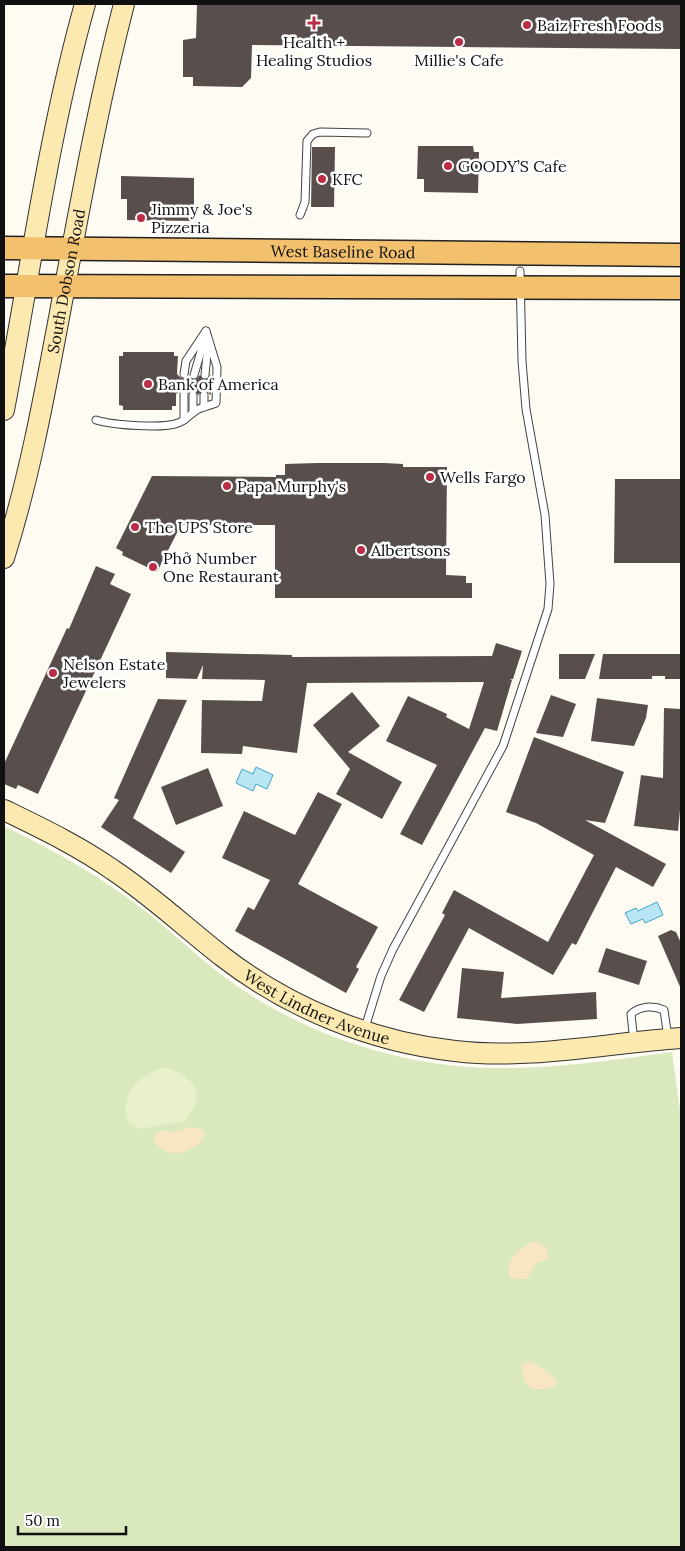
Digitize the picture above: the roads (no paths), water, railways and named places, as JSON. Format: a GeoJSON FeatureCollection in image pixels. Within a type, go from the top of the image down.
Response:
{"type":"FeatureCollection","features":[{"type":"Feature","properties":{"kind":"main road"},"geometry":{"type":"LineString","coordinates":[[4,410],[66,79],[86,4]]}},
{"type":"Feature","properties":{"kind":"main road","name":"South Dobson Road"},"geometry":{"type":"LineString","coordinates":[[4,558],[16,520],[40,424],[94,129],[124,4]]}},
{"type":"Feature","properties":{"kind":"main road","name":"West Baseline Road"},"geometry":{"type":"LineString","coordinates":[[4,248],[681,255]]}},
{"type":"Feature","properties":{"kind":"main road","name":"West Baseline Road"},"geometry":{"type":"LineString","coordinates":[[4,286],[520,279],[681,288]]}},
{"type":"Feature","properties":{"kind":"main road","name":"West Lindner Avenue"},"geometry":{"type":"LineString","coordinates":[[4,810],[66,841],[112,868],[256,980],[306,1008],[364,1031],[422,1046],[481,1053],[547,1051],[674,1038]]}},
{"type":"Feature","properties":{"kind":"lane"},"geometry":{"type":"LineString","coordinates":[[300,215],[306,202],[307,141],[313,134],[320,132],[367,133]]}},
{"type":"Feature","properties":{"kind":"lane"},"geometry":{"type":"LineString","coordinates":[[364,1031],[381,976],[393,949],[503,746],[548,609],[550,584],[545,515],[526,410],[520,279]]}},
{"type":"Feature","properties":{"kind":"lane"},"geometry":{"type":"LineString","coordinates":[[184,374],[186,361],[206,331]]}},
{"type":"Feature","properties":{"kind":"lane"},"geometry":{"type":"LineString","coordinates":[[194,375],[206,331]]}},
{"type":"Feature","properties":{"kind":"lane"},"geometry":{"type":"LineString","coordinates":[[204,375],[206,331]]}},
{"type":"Feature","properties":{"kind":"lane"},"geometry":{"type":"LineString","coordinates":[[96,420],[109,424],[166,426],[184,420],[193,412],[216,403],[217,367],[206,331]]}},
{"type":"Feature","properties":{"kind":"lane"},"geometry":{"type":"LineString","coordinates":[[184,394],[184,420]]}},
{"type":"Feature","properties":{"kind":"lane"},"geometry":{"type":"LineString","coordinates":[[193,395],[193,412]]}},
{"type":"Feature","properties":{"kind":"lane"},"geometry":{"type":"LineString","coordinates":[[204,395],[204,407]]}},
{"type":"Feature","properties":{"kind":"lane"},"geometry":{"type":"LineString","coordinates":[[634,1042],[631,1014],[637,1009],[656,1007],[664,1010],[674,1038]]}},
{"type":"Feature","properties":{"kind":"water"},"geometry":{"type":"Polygon","coordinates":[[[256,767],[273,775],[267,789],[256,784],[253,791],[236,783],[242,769],[253,774],[256,767]]]}},
{"type":"Feature","properties":{"kind":"water"},"geometry":{"type":"Polygon","coordinates":[[[657,902],[663,915],[645,923],[643,919],[631,924],[625,913],[636,908],[638,911],[657,902]]]}},
{"type":"Feature","properties":{"kind":"place","name":"Health + Healing Studios"},"geometry":{"type":"Point","coordinates":[314,23]}},
{"type":"Feature","properties":{"kind":"place","name":"Baiz Fresh Foods"},"geometry":{"type":"Point","coordinates":[527,25]}},
{"type":"Feature","properties":{"kind":"place","name":"Millie's Cafe"},"geometry":{"type":"Point","coordinates":[459,42]}},
{"type":"Feature","properties":{"kind":"place","name":"GOODY’S Cafe"},"geometry":{"type":"Point","coordinates":[448,166]}},
{"type":"Feature","properties":{"kind":"place","name":"KFC"},"geometry":{"type":"Point","coordinates":[322,179]}},
{"type":"Feature","properties":{"kind":"place","name":"Jimmy & Joe's Pizzeria"},"geometry":{"type":"Point","coordinates":[141,218]}},
{"type":"Feature","properties":{"kind":"place","name":"Bank of America"},"geometry":{"type":"Point","coordinates":[148,384]}},
{"type":"Feature","properties":{"kind":"place","name":"Wells Fargo"},"geometry":{"type":"Point","coordinates":[430,477]}},
{"type":"Feature","properties":{"kind":"place","name":"Papa Murphy's"},"geometry":{"type":"Point","coordinates":[227,486]}},
{"type":"Feature","properties":{"kind":"place","name":"The UPS Store"},"geometry":{"type":"Point","coordinates":[135,527]}},
{"type":"Feature","properties":{"kind":"place","name":"Albertsons"},"geometry":{"type":"Point","coordinates":[361,550]}},
{"type":"Feature","properties":{"kind":"place","name":"Phở Number One Restaurant"},"geometry":{"type":"Point","coordinates":[153,567]}},
{"type":"Feature","properties":{"kind":"place","name":"Nelson Estate Jewelers"},"geometry":{"type":"Point","coordinates":[53,673]}}]}
